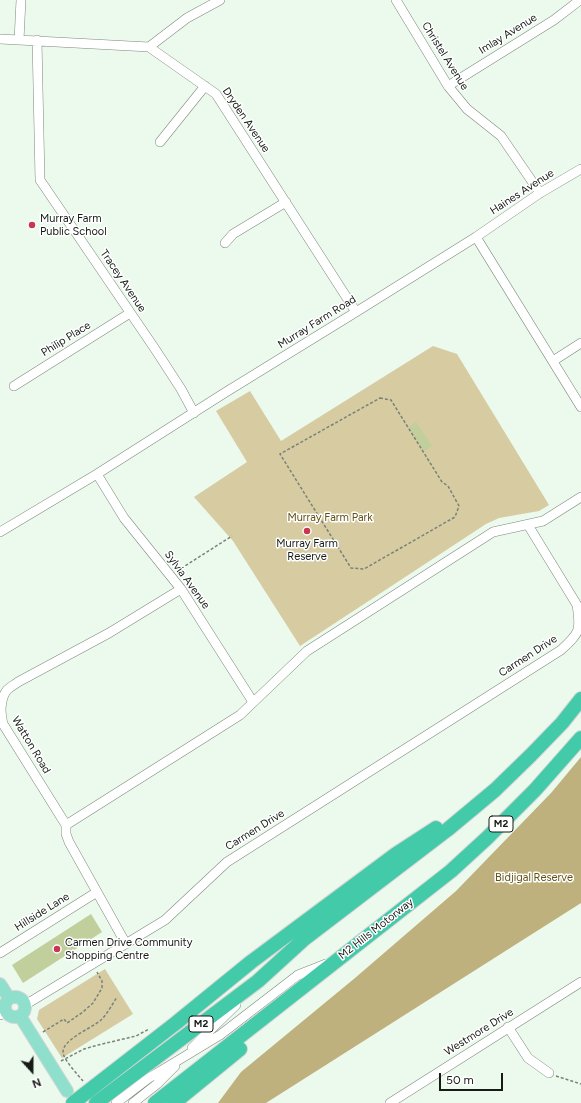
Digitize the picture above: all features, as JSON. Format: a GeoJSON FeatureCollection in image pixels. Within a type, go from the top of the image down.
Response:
{"type":"FeatureCollection","features":[{"type":"Feature","properties":{"kind":"highway","name":"M2"},"geometry":{"type":"LineString","coordinates":[[96,1103],[258,981],[303,940],[417,853],[495,790],[531,755],[581,699]]}},
{"type":"Feature","properties":{"kind":"highway","name":"M2 Hills Motorway"},"geometry":{"type":"LineString","coordinates":[[155,1103],[451,871],[487,838],[535,790],[581,738]]}},
{"type":"Feature","properties":{"kind":"highway","name":"M2"},"geometry":{"type":"LineString","coordinates":[[70,1097],[176,1023],[251,962],[396,854],[495,790]]}},
{"type":"Feature","properties":{"kind":"highway","name":"M2"},"geometry":{"type":"LineString","coordinates":[[174,1103],[388,931],[413,901]]}},
{"type":"Feature","properties":{"kind":"main road"},"geometry":{"type":"LineString","coordinates":[[0,984],[9,998]]}},
{"type":"Feature","properties":{"kind":"main road"},"geometry":{"type":"LineString","coordinates":[[23,1011],[12,1017],[3,1013],[6,1002],[9,998],[18,997],[24,1001],[23,1011],[70,1097]]}},
{"type":"Feature","properties":{"kind":"street"},"geometry":{"type":"LineString","coordinates":[[19,40],[21,0]]}},
{"type":"Feature","properties":{"kind":"street"},"geometry":{"type":"LineString","coordinates":[[0,39],[149,47],[187,18],[220,0]]}},
{"type":"Feature","properties":{"kind":"street","name":"Christel Avenue"},"geometry":{"type":"LineString","coordinates":[[396,0],[448,86],[467,110],[501,136],[540,193]]}},
{"type":"Feature","properties":{"kind":"street","name":"Imlay Avenue"},"geometry":{"type":"LineString","coordinates":[[448,86],[554,20],[580,0]]}},
{"type":"Feature","properties":{"kind":"street","name":"Tracey Avenue"},"geometry":{"type":"LineString","coordinates":[[37,40],[40,180],[181,389],[194,413]]}},
{"type":"Feature","properties":{"kind":"street","name":"Dryden Avenue"},"geometry":{"type":"LineString","coordinates":[[149,47],[216,94],[356,312]]}},
{"type":"Feature","properties":{"kind":"street"},"geometry":{"type":"LineString","coordinates":[[160,142],[205,86]]}},
{"type":"Feature","properties":{"kind":"street","name":"Haines Avenue"},"geometry":{"type":"LineString","coordinates":[[476,237],[540,193],[581,169]]}},
{"type":"Feature","properties":{"kind":"street"},"geometry":{"type":"LineString","coordinates":[[225,243],[233,234],[286,202]]}},
{"type":"Feature","properties":{"kind":"street"},"geometry":{"type":"LineString","coordinates":[[476,237],[581,407]]}},
{"type":"Feature","properties":{"kind":"street","name":"Murray Farm Road"},"geometry":{"type":"LineString","coordinates":[[0,532],[98,474],[476,237]]}},
{"type":"Feature","properties":{"kind":"street","name":"Philip Place"},"geometry":{"type":"LineString","coordinates":[[14,386],[130,313]]}},
{"type":"Feature","properties":{"kind":"street"},"geometry":{"type":"LineString","coordinates":[[553,361],[581,344]]}},
{"type":"Feature","properties":{"kind":"street","name":"Sylvia Avenue"},"geometry":{"type":"LineString","coordinates":[[98,474],[124,518],[181,589],[253,702]]}},
{"type":"Feature","properties":{"kind":"street"},"geometry":{"type":"LineString","coordinates":[[66,825],[240,714],[307,651],[493,532],[543,521],[581,497]]}},
{"type":"Feature","properties":{"kind":"street","name":"Carmen Drive"},"geometry":{"type":"LineString","coordinates":[[23,1011],[165,920],[227,862],[561,650],[572,640],[580,629],[580,617],[577,605],[528,525]]}},
{"type":"Feature","properties":{"kind":"street","name":"Watton Road"},"geometry":{"type":"LineString","coordinates":[[126,944],[69,842],[66,834],[66,825],[3,724],[1,715],[2,703],[7,690],[18,682],[109,633],[181,589]]}},
{"type":"Feature","properties":{"kind":"street","name":"Hillside Lane"},"geometry":{"type":"LineString","coordinates":[[0,953],[97,892]]}},
{"type":"Feature","properties":{"kind":"street","name":"M2"},"geometry":{"type":"LineString","coordinates":[[133,1103],[157,1084],[211,1028],[303,940]]}},
{"type":"Feature","properties":{"kind":"street","name":"M2"},"geometry":{"type":"LineString","coordinates":[[116,1103],[149,1078],[220,1035],[298,975],[336,960]]}},
{"type":"Feature","properties":{"kind":"street","name":"Westmore Drive"},"geometry":{"type":"LineString","coordinates":[[390,1103],[581,982]]}},
{"type":"Feature","properties":{"kind":"street"},"geometry":{"type":"LineString","coordinates":[[508,1027],[528,1058],[549,1073]]}},
{"type":"Feature","properties":{"kind":"path"},"geometry":{"type":"LineString","coordinates":[[380,398],[391,400],[442,482],[448,486],[459,506],[455,517],[364,569],[351,568],[280,454],[380,398]]}},
{"type":"Feature","properties":{"kind":"path"},"geometry":{"type":"LineString","coordinates":[[170,575],[232,536]]}},
{"type":"Feature","properties":{"kind":"path"},"geometry":{"type":"LineString","coordinates":[[43,1032],[64,1019],[67,1023],[94,1003],[102,988],[102,981],[97,972]]}},
{"type":"Feature","properties":{"kind":"path"},"geometry":{"type":"LineString","coordinates":[[83,1081],[63,1056],[63,1049],[66,1043],[100,1021],[117,997]]}},
{"type":"Feature","properties":{"kind":"path"},"geometry":{"type":"LineString","coordinates":[[61,1060],[62,1062],[91,1047],[136,1036],[154,1026]]}},
{"type":"Feature","properties":{"kind":"path"},"geometry":{"type":"LineString","coordinates":[[41,1028],[46,1036]]}},
{"type":"Feature","properties":{"kind":"path"},"geometry":{"type":"LineString","coordinates":[[549,1073],[581,1084]]}},
{"type":"Feature","properties":{"kind":"green space","name":"Murray Farm Park"},"geometry":{"type":"Polygon","coordinates":[[[433,346],[457,354],[549,505],[539,511],[499,518],[486,524],[300,646],[233,541],[194,497],[247,462],[216,411],[250,391],[281,441],[433,346]]]}},
{"type":"Feature","properties":{"kind":"green space","name":"Bidjigal Reserve"},"geometry":{"type":"Polygon","coordinates":[[[581,757],[581,903],[266,1103],[218,1103],[241,1072],[355,978],[456,891],[551,793],[581,757]]]}},
{"type":"Feature","properties":{"kind":"green space"},"geometry":{"type":"Polygon","coordinates":[[[105,969],[133,1014],[62,1058],[37,1019],[39,1010],[105,969]]]}},
{"type":"Feature","properties":{"kind":"building"},"geometry":{"type":"Polygon","coordinates":[[[416,422],[432,446],[424,451],[409,427],[416,422]]]}},
{"type":"Feature","properties":{"kind":"building","name":"Carmen Drive Community Shopping Centre"},"geometry":{"type":"Polygon","coordinates":[[[91,914],[102,932],[23,983],[12,965],[91,914]]]}},
{"type":"Feature","properties":{"kind":"place","name":"Murray Farm Public School"},"geometry":{"type":"Point","coordinates":[32,225]}},
{"type":"Feature","properties":{"kind":"place","name":"Murray Farm Reserve"},"geometry":{"type":"Point","coordinates":[307,531]}},
{"type":"Feature","properties":{"kind":"place","name":"Carmen Drive Community Shopping Centre"},"geometry":{"type":"Point","coordinates":[57,949]}}]}
